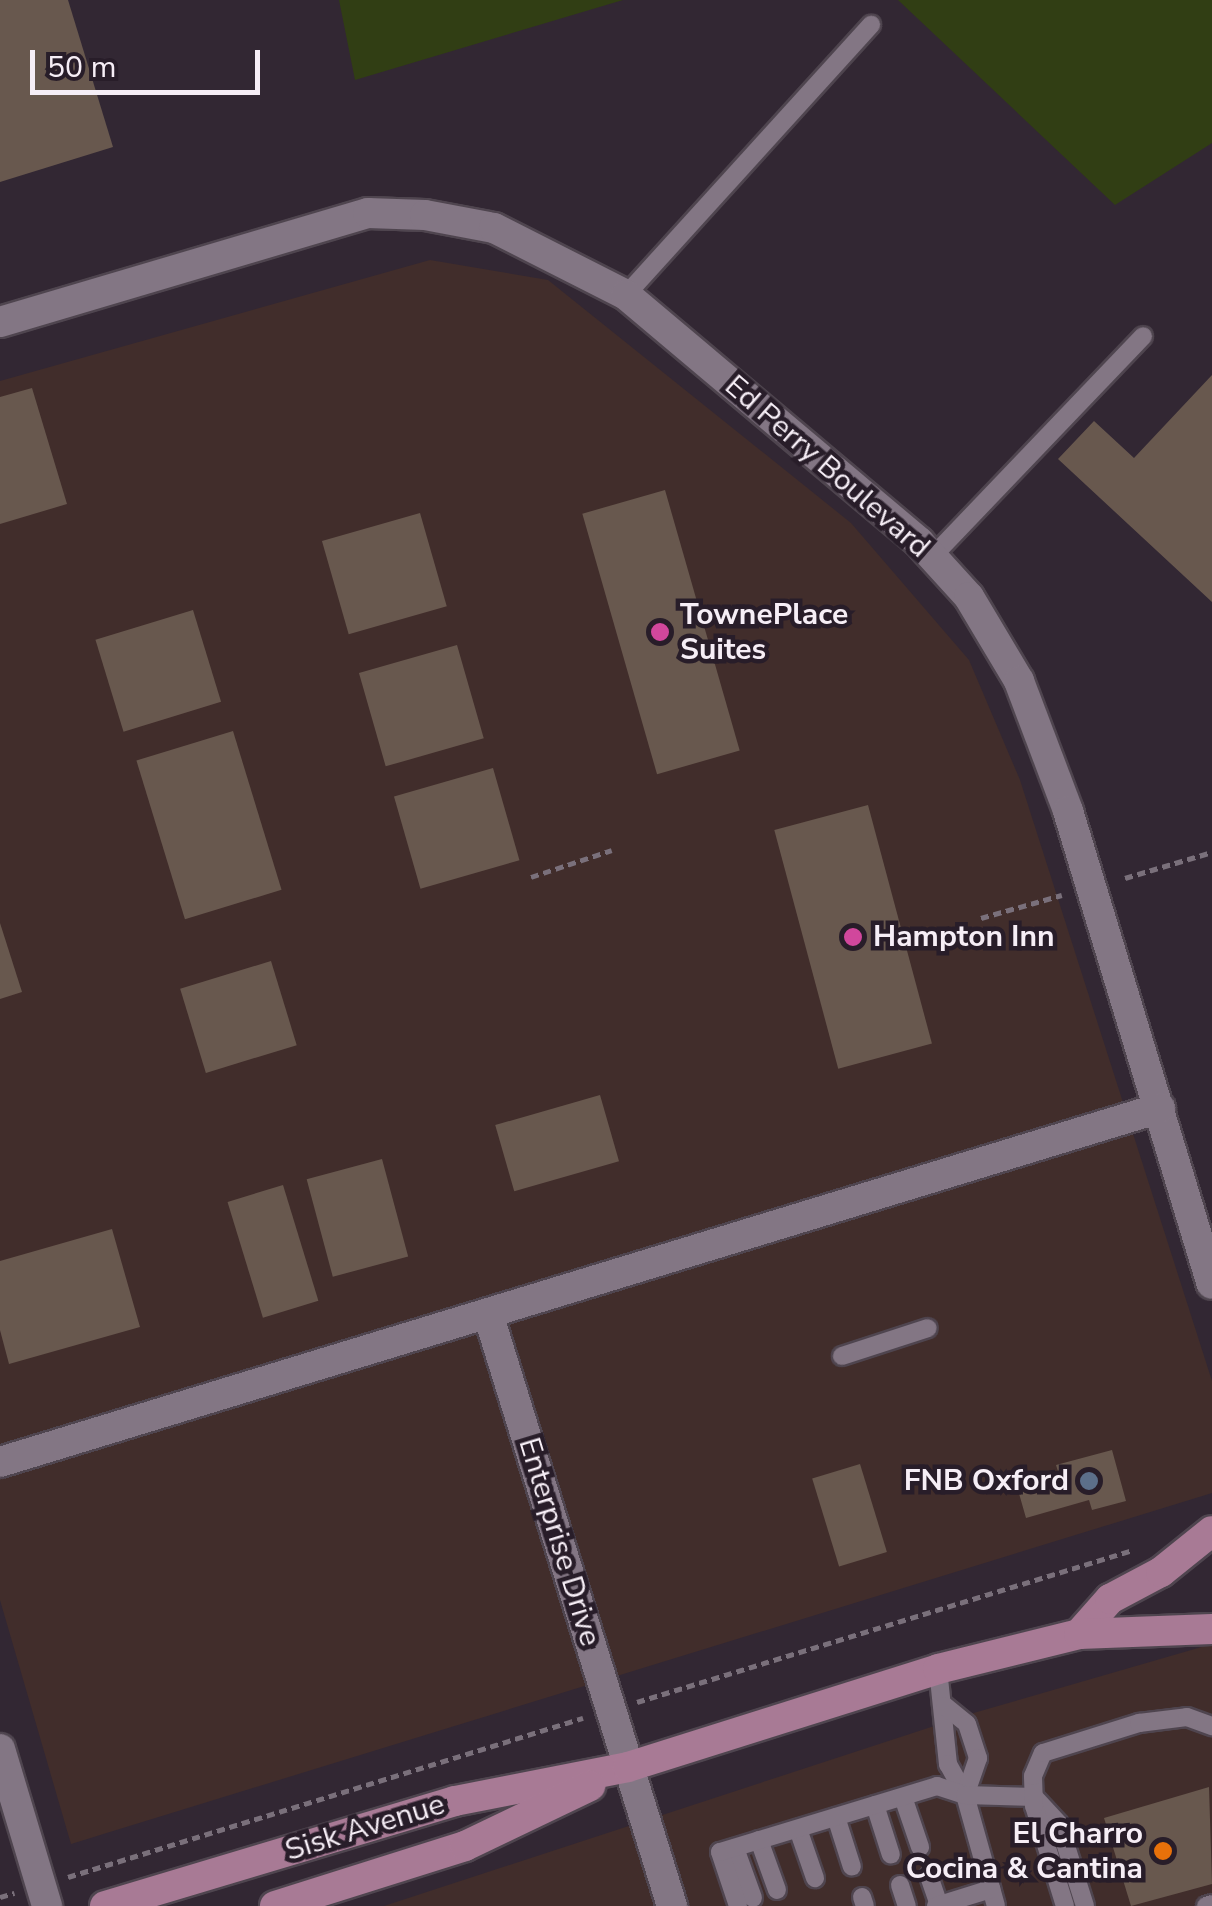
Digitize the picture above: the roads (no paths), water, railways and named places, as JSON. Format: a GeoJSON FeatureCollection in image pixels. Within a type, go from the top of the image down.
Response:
{"type":"FeatureCollection","features":[{"type":"Feature","properties":{"kind":"street","name":"Ed Perry Boulevard"},"geometry":{"type":"LineString","coordinates":[[0,322],[368,213],[425,215],[494,228],[626,295],[932,556],[968,597],[1019,680],[1068,810],[1212,1284]]}},
{"type":"Feature","properties":{"kind":"street"},"geometry":{"type":"LineString","coordinates":[[0,1462],[488,1317],[1160,1108]]}},
{"type":"Feature","properties":{"kind":"street","name":"Enterprise Drive"},"geometry":{"type":"LineString","coordinates":[[488,1317],[672,1906]]}},
{"type":"Feature","properties":{"kind":"street"},"geometry":{"type":"LineString","coordinates":[[1078,1634],[1110,1599],[1160,1572],[1212,1531]]}},
{"type":"Feature","properties":{"kind":"street","name":"Sisk Avenue"},"geometry":{"type":"LineString","coordinates":[[106,1906],[455,1800],[628,1767],[938,1669],[1078,1634],[1212,1630]]}},
{"type":"Feature","properties":{"kind":"street"},"geometry":{"type":"LineString","coordinates":[[0,1748],[44,1895]]}},
{"type":"Feature","properties":{"kind":"street","name":"Sisk Avenue"},"geometry":{"type":"LineString","coordinates":[[275,1906],[464,1846],[628,1767]]}},
{"type":"Feature","properties":{"kind":"lane"},"geometry":{"type":"LineString","coordinates":[[626,295],[871,25]]}},
{"type":"Feature","properties":{"kind":"lane"},"geometry":{"type":"LineString","coordinates":[[932,556],[1143,336]]}},
{"type":"Feature","properties":{"kind":"lane"},"geometry":{"type":"LineString","coordinates":[[842,1356],[928,1328]]}},
{"type":"Feature","properties":{"kind":"lane"},"geometry":{"type":"LineString","coordinates":[[930,1876],[938,1905],[994,1898],[965,1795],[941,1732],[945,1706],[938,1669]]}},
{"type":"Feature","properties":{"kind":"lane"},"geometry":{"type":"LineString","coordinates":[[945,1706],[967,1724],[978,1758],[965,1795]]}},
{"type":"Feature","properties":{"kind":"lane"},"geometry":{"type":"LineString","coordinates":[[1065,1906],[1034,1797],[1033,1776],[1042,1753],[1139,1723],[1187,1718],[1212,1726]]}},
{"type":"Feature","properties":{"kind":"lane"},"geometry":{"type":"LineString","coordinates":[[745,1902],[720,1852],[937,1786],[965,1795],[1034,1797],[1059,1824],[1085,1906]]}},
{"type":"Feature","properties":{"kind":"lane"},"geometry":{"type":"LineString","coordinates":[[903,1797],[920,1847]]}},
{"type":"Feature","properties":{"kind":"lane"},"geometry":{"type":"LineString","coordinates":[[876,1805],[891,1856]]}},
{"type":"Feature","properties":{"kind":"lane"},"geometry":{"type":"LineString","coordinates":[[836,1817],[852,1867]]}},
{"type":"Feature","properties":{"kind":"lane"},"geometry":{"type":"LineString","coordinates":[[798,1829],[815,1878]]}},
{"type":"Feature","properties":{"kind":"lane"},"geometry":{"type":"LineString","coordinates":[[759,1840],[777,1890]]}},
{"type":"Feature","properties":{"kind":"lane"},"geometry":{"type":"LineString","coordinates":[[900,1885],[907,1906]]}},
{"type":"Feature","properties":{"kind":"place","name":"TownePlace Suites"},"geometry":{"type":"Point","coordinates":[660,632]}},
{"type":"Feature","properties":{"kind":"place","name":"Hampton Inn"},"geometry":{"type":"Point","coordinates":[853,937]}},
{"type":"Feature","properties":{"kind":"place","name":"FNB Oxford"},"geometry":{"type":"Point","coordinates":[1089,1481]}},
{"type":"Feature","properties":{"kind":"place","name":"El Charro Cocina & Cantina"},"geometry":{"type":"Point","coordinates":[1163,1851]}}]}
